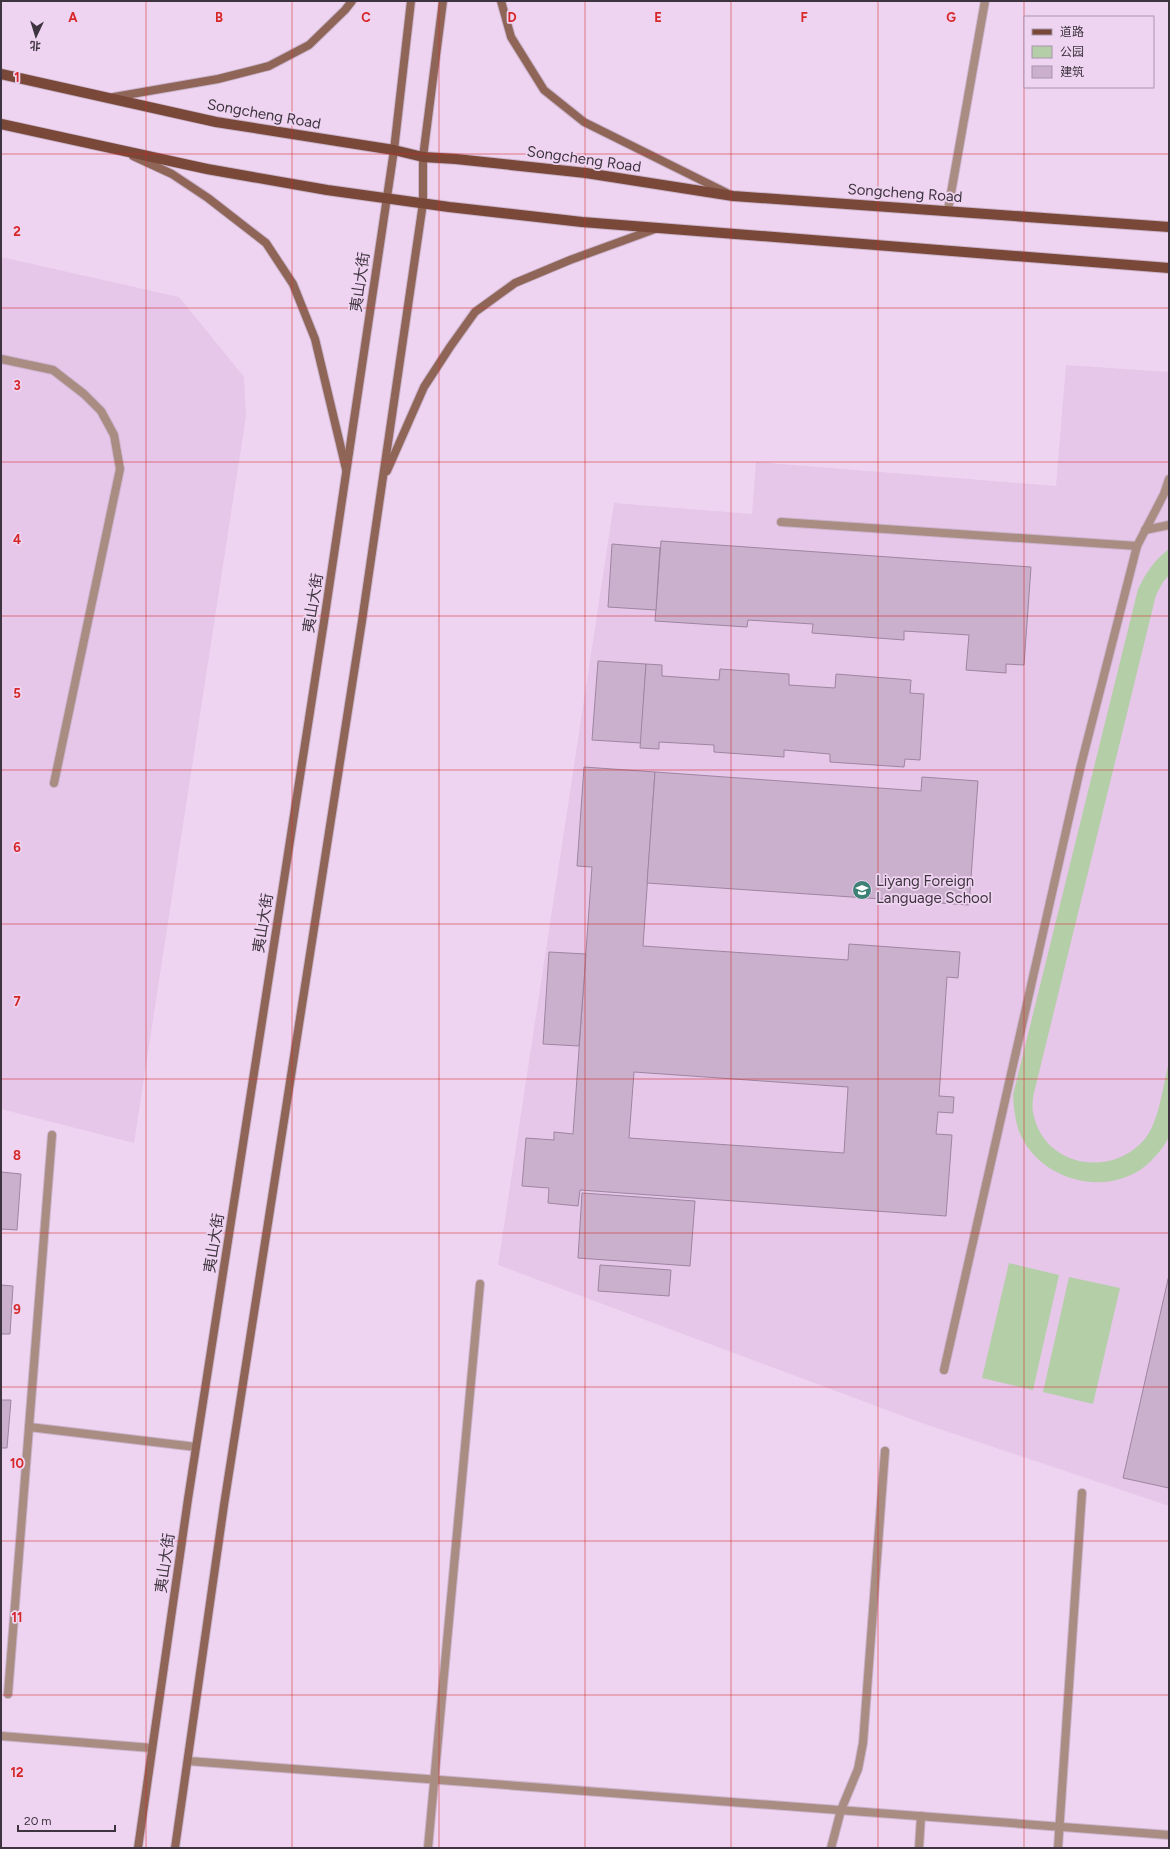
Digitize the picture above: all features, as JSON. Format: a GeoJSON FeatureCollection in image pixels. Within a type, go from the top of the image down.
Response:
{"type":"FeatureCollection","features":[{"type":"Feature","properties":{"kind":"main road"},"geometry":{"type":"LineString","coordinates":[[109,98],[174,88],[269,66],[309,45],[345,10],[352,1]]}},
{"type":"Feature","properties":{"kind":"main road","name":"夷山大街"},"geometry":{"type":"LineString","coordinates":[[138,1848],[196,1448],[387,198],[411,1]]}},
{"type":"Feature","properties":{"kind":"main road"},"geometry":{"type":"LineString","coordinates":[[175,1848],[225,1497],[382,481],[423,203],[424,157],[443,1]]}},
{"type":"Feature","properties":{"kind":"main road"},"geometry":{"type":"LineString","coordinates":[[501,1],[510,37],[544,90],[584,122],[733,196]]}},
{"type":"Feature","properties":{"kind":"main road","name":"Songcheng Road"},"geometry":{"type":"LineString","coordinates":[[1,74],[216,122],[394,150],[424,157],[586,173],[733,196],[948,210],[1169,227]]}},
{"type":"Feature","properties":{"kind":"main road"},"geometry":{"type":"LineString","coordinates":[[1,124],[207,169],[423,203],[582,222],[1169,268]]}},
{"type":"Feature","properties":{"kind":"main road"},"geometry":{"type":"LineString","coordinates":[[121,150],[172,174],[208,198],[266,243],[293,284],[315,340],[346,473]]}},
{"type":"Feature","properties":{"kind":"main road"},"geometry":{"type":"LineString","coordinates":[[382,481],[424,387],[475,312],[515,283],[570,260],[659,227]]}},
{"type":"Feature","properties":{"kind":"street"},"geometry":{"type":"LineString","coordinates":[[948,210],[984,1]]}},
{"type":"Feature","properties":{"kind":"street"},"geometry":{"type":"LineString","coordinates":[[1,359],[53,370],[84,394],[100,411],[114,435],[120,469],[54,783]]}},
{"type":"Feature","properties":{"kind":"street"},"geometry":{"type":"LineString","coordinates":[[944,1370],[1081,765],[1137,546],[1164,494],[1169,479]]}},
{"type":"Feature","properties":{"kind":"street"},"geometry":{"type":"LineString","coordinates":[[781,522],[1137,546]]}},
{"type":"Feature","properties":{"kind":"street"},"geometry":{"type":"LineString","coordinates":[[1145,530],[1169,525]]}},
{"type":"Feature","properties":{"kind":"street"},"geometry":{"type":"LineString","coordinates":[[8,1694],[52,1135]]}},
{"type":"Feature","properties":{"kind":"street"},"geometry":{"type":"LineString","coordinates":[[428,1848],[433,1779],[480,1284]]}},
{"type":"Feature","properties":{"kind":"street"},"geometry":{"type":"LineString","coordinates":[[29,1427],[196,1448]]}},
{"type":"Feature","properties":{"kind":"street"},"geometry":{"type":"LineString","coordinates":[[831,1848],[841,1810],[858,1769],[863,1743],[885,1451]]}},
{"type":"Feature","properties":{"kind":"street"},"geometry":{"type":"LineString","coordinates":[[1058,1848],[1082,1493]]}},
{"type":"Feature","properties":{"kind":"street"},"geometry":{"type":"LineString","coordinates":[[1,1736],[152,1748]]}},
{"type":"Feature","properties":{"kind":"street"},"geometry":{"type":"LineString","coordinates":[[188,1760],[1169,1835]]}},
{"type":"Feature","properties":{"kind":"street"},"geometry":{"type":"LineString","coordinates":[[919,1848],[921,1816]]}},
{"type":"Feature","properties":{"kind":"shaded area"},"geometry":{"type":"Polygon","coordinates":[[[1,257],[179,297],[244,377],[246,416],[134,1143],[1,1109],[1,257]]]}},
{"type":"Feature","properties":{"kind":"shaded area","name":"Liyang Foreign Language School"},"geometry":{"type":"Polygon","coordinates":[[[1066,365],[1169,372],[1169,1506],[919,1422],[498,1265],[614,503],[752,514],[756,462],[1056,486],[1066,365]]]}},
{"type":"Feature","properties":{"kind":"green space"},"geometry":{"type":"Polygon","coordinates":[[[1169,549],[1169,575],[1163,582],[1156,595],[1033,1097],[1033,1112],[1039,1130],[1049,1145],[1063,1155],[1079,1161],[1096,1163],[1114,1160],[1130,1152],[1144,1140],[1149,1133],[1157,1114],[1169,1062],[1169,1135],[1164,1145],[1152,1160],[1136,1172],[1119,1179],[1100,1182],[1081,1181],[1063,1175],[1046,1165],[1032,1152],[1021,1136],[1017,1126],[1013,1095],[1138,589],[1151,567],[1169,549]]]}},
{"type":"Feature","properties":{"kind":"green space"},"geometry":{"type":"Polygon","coordinates":[[[1009,1263],[1059,1275],[1033,1390],[982,1378],[1009,1263]]]}},
{"type":"Feature","properties":{"kind":"green space"},"geometry":{"type":"Polygon","coordinates":[[[1069,1277],[1120,1288],[1093,1404],[1043,1392],[1069,1277]]]}},
{"type":"Feature","properties":{"kind":"building"},"geometry":{"type":"Polygon","coordinates":[[[661,541],[1031,567],[1024,665],[1006,664],[1006,673],[966,670],[969,635],[904,631],[904,640],[812,633],[813,624],[748,620],[747,627],[655,621],[661,541]]]}},
{"type":"Feature","properties":{"kind":"building"},"geometry":{"type":"Polygon","coordinates":[[[612,544],[660,548],[656,610],[608,607],[612,544]]]}},
{"type":"Feature","properties":{"kind":"building"},"geometry":{"type":"Polygon","coordinates":[[[598,661],[646,664],[641,743],[592,740],[598,661]]]}},
{"type":"Feature","properties":{"kind":"building"},"geometry":{"type":"Polygon","coordinates":[[[646,664],[662,665],[662,676],[719,680],[720,669],[789,674],[789,685],[835,688],[836,674],[911,680],[910,693],[924,694],[920,760],[905,759],[904,767],[830,762],[830,754],[784,750],[784,757],[714,752],[714,745],[659,742],[659,749],[640,748],[646,664]]]}},
{"type":"Feature","properties":{"kind":"building"},"geometry":{"type":"Polygon","coordinates":[[[584,767],[655,772],[643,946],[848,960],[849,944],[960,952],[958,978],[947,977],[939,1096],[954,1097],[953,1113],[938,1112],[936,1134],[952,1135],[946,1216],[580,1190],[578,1206],[548,1203],[549,1188],[522,1186],[526,1138],[554,1140],[554,1132],[573,1134],[592,867],[577,866],[584,767]],[[634,1072],[629,1138],[844,1153],[848,1087],[634,1072]]]}},
{"type":"Feature","properties":{"kind":"building"},"geometry":{"type":"Polygon","coordinates":[[[655,772],[921,791],[922,777],[978,781],[969,905],[647,883],[655,772]]]}},
{"type":"Feature","properties":{"kind":"building"},"geometry":{"type":"Polygon","coordinates":[[[549,952],[586,954],[579,1046],[543,1044],[549,952]]]}},
{"type":"Feature","properties":{"kind":"building"},"geometry":{"type":"Polygon","coordinates":[[[1,1172],[21,1174],[17,1230],[1,1229],[1,1172]]]}},
{"type":"Feature","properties":{"kind":"building"},"geometry":{"type":"Polygon","coordinates":[[[582,1193],[695,1201],[690,1266],[578,1258],[582,1193]]]}},
{"type":"Feature","properties":{"kind":"building"},"geometry":{"type":"Polygon","coordinates":[[[600,1265],[671,1270],[669,1296],[598,1291],[600,1265]]]}},
{"type":"Feature","properties":{"kind":"building"},"geometry":{"type":"Polygon","coordinates":[[[1169,1275],[1169,1488],[1123,1478],[1169,1275]]]}},
{"type":"Feature","properties":{"kind":"building"},"geometry":{"type":"Polygon","coordinates":[[[1,1285],[13,1286],[10,1334],[1,1334],[1,1285]]]}},
{"type":"Feature","properties":{"kind":"building"},"geometry":{"type":"Polygon","coordinates":[[[1,1400],[11,1400],[7,1448],[1,1448],[1,1400]]]}},
{"type":"Feature","properties":{"kind":"place","name":"Liyang Foreign Language School"},"geometry":{"type":"Point","coordinates":[862,890]}}]}
